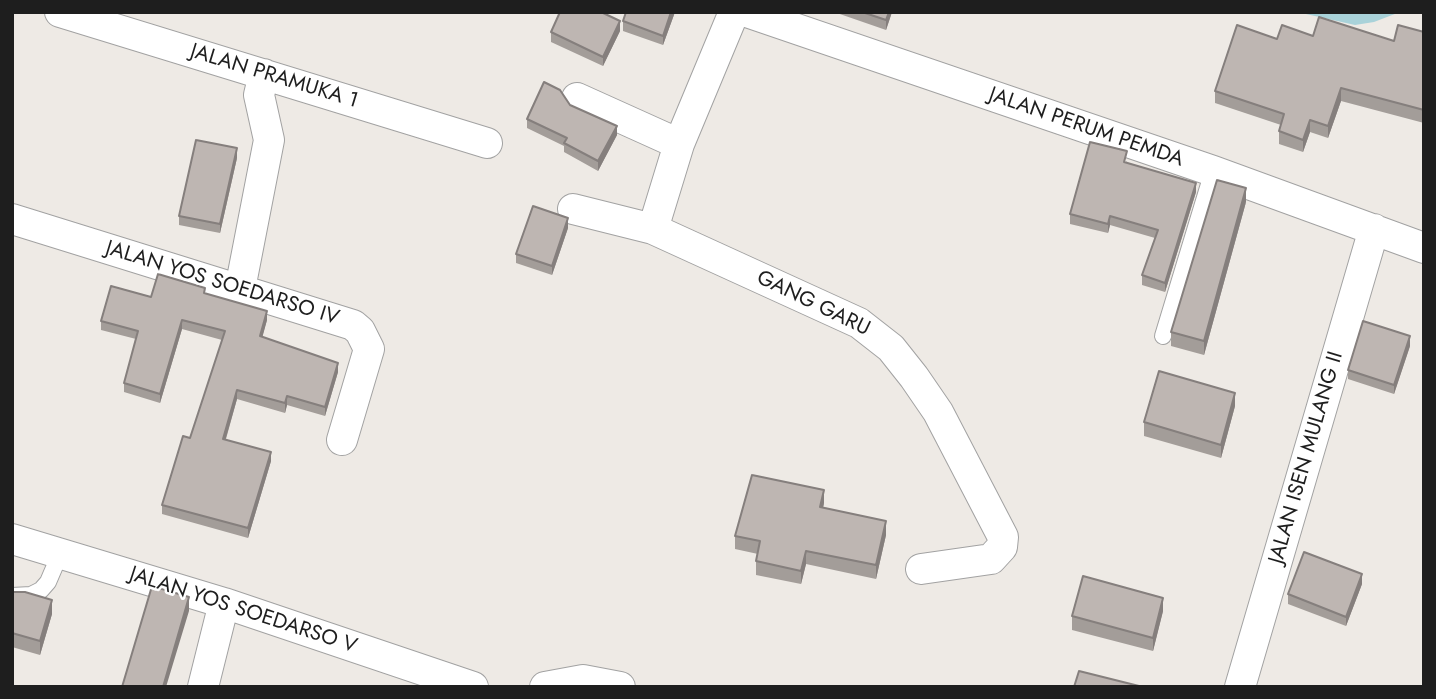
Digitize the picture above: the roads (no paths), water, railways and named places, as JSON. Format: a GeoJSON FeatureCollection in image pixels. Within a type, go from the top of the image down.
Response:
{"type":"FeatureCollection","features":[{"type":"Feature","properties":{"kind":"street","name":"JALAN PRAMUKA 1"},"geometry":{"type":"LineString","coordinates":[[61,12],[487,142]]}},
{"type":"Feature","properties":{"kind":"street"},"geometry":{"type":"LineString","coordinates":[[573,209],[653,229],[679,144],[734,12]]}},
{"type":"Feature","properties":{"kind":"street","name":"JALAN PERUM PEMDA"},"geometry":{"type":"LineString","coordinates":[[747,12],[1213,171],[1424,248]]}},
{"type":"Feature","properties":{"kind":"street"},"geometry":{"type":"LineString","coordinates":[[240,289],[270,140],[259,95],[264,74]]}},
{"type":"Feature","properties":{"kind":"street"},"geometry":{"type":"LineString","coordinates":[[577,98],[679,144]]}},
{"type":"Feature","properties":{"kind":"street","name":"JALAN YOS SOEDARSO IV"},"geometry":{"type":"LineString","coordinates":[[12,219],[343,321],[360,331],[369,349],[342,440]]}},
{"type":"Feature","properties":{"kind":"street","name":"GANG GARU"},"geometry":{"type":"LineString","coordinates":[[653,229],[859,323],[891,348],[914,377],[938,412],[1003,537],[1003,547],[991,559],[920,569]]}},
{"type":"Feature","properties":{"kind":"street","name":"JALAN ISEN MULANG II"},"geometry":{"type":"LineString","coordinates":[[1240,687],[1374,229]]}},
{"type":"Feature","properties":{"kind":"street","name":"JALAN YOS SOEDARSO V"},"geometry":{"type":"LineString","coordinates":[[12,539],[224,603],[473,687]]}},
{"type":"Feature","properties":{"kind":"street"},"geometry":{"type":"LineString","coordinates":[[203,687],[224,603]]}},
{"type":"Feature","properties":{"kind":"street"},"geometry":{"type":"LineString","coordinates":[[545,687],[583,680],[620,687]]}},
{"type":"Feature","properties":{"kind":"lane"},"geometry":{"type":"LineString","coordinates":[[1163,336],[1213,171]]}},
{"type":"Feature","properties":{"kind":"lane"},"geometry":{"type":"LineString","coordinates":[[12,596],[31,595],[41,590],[48,582],[60,554]]}},
{"type":"Feature","properties":{"kind":"water"},"geometry":{"type":"Polygon","coordinates":[[[1297,12],[1400,12],[1374,22],[1355,25],[1297,12]]]}}]}
